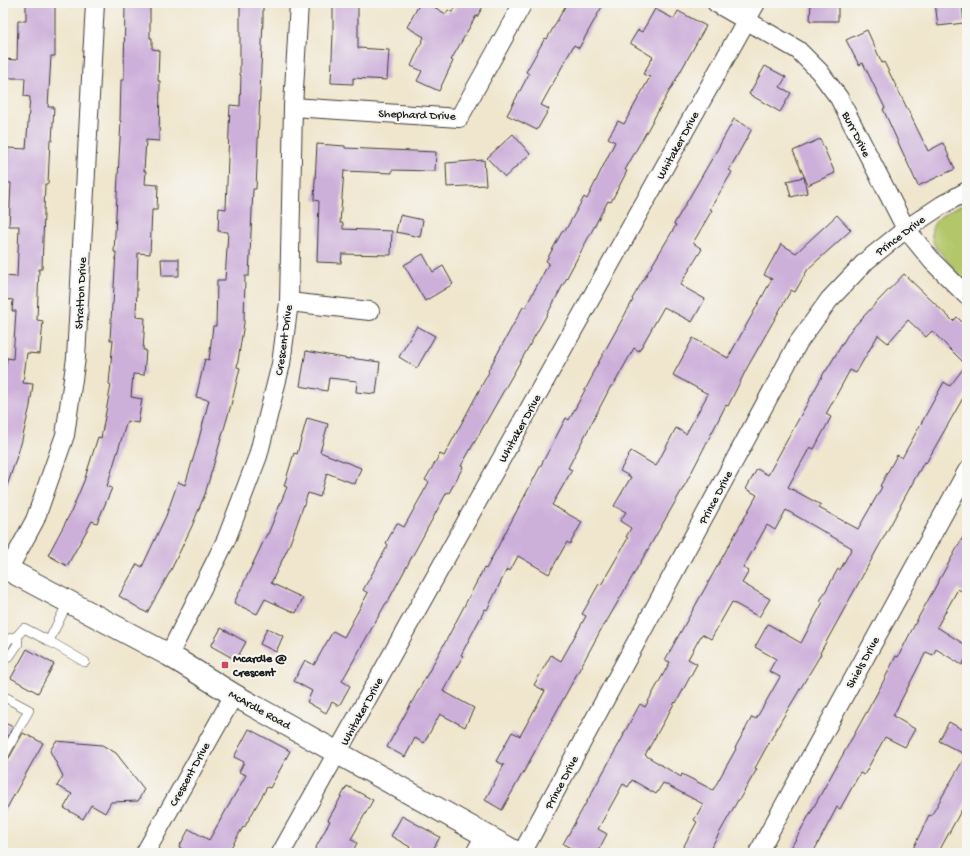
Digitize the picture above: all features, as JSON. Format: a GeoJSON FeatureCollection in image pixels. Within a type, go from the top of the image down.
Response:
{"type":"FeatureCollection","features":[{"type":"Feature","properties":{"kind":"main road","name":"McArdle Road"},"geometry":{"type":"LineString","coordinates":[[6,571],[169,655],[234,695],[338,752],[480,844],[517,853]]}},
{"type":"Feature","properties":{"kind":"street","name":"Stratton Drive"},"geometry":{"type":"LineString","coordinates":[[6,571],[35,520],[65,435],[76,358],[95,3]]}},
{"type":"Feature","properties":{"kind":"street","name":"Crescent Drive"},"geometry":{"type":"LineString","coordinates":[[169,655],[226,540],[258,456],[281,364],[289,302],[293,107],[299,3]]}},
{"type":"Feature","properties":{"kind":"street","name":"Shephard Drive"},"geometry":{"type":"LineString","coordinates":[[293,107],[459,118],[523,3]]}},
{"type":"Feature","properties":{"kind":"street","name":"Burr Drive"},"geometry":{"type":"LineString","coordinates":[[716,3],[798,50],[820,71],[839,98],[906,229],[933,262],[967,296]]}},
{"type":"Feature","properties":{"kind":"street","name":"Whitaker Drive"},"geometry":{"type":"LineString","coordinates":[[281,853],[756,3]]}},
{"type":"Feature","properties":{"kind":"street","name":"Prince Drive"},"geometry":{"type":"LineString","coordinates":[[522,853],[798,343],[829,300],[866,261],[906,229],[942,205],[967,191]]}},
{"type":"Feature","properties":{"kind":"street"},"geometry":{"type":"LineString","coordinates":[[289,302],[370,311]]}},
{"type":"Feature","properties":{"kind":"street","name":"Shiels Drive"},"geometry":{"type":"LineString","coordinates":[[758,853],[967,471]]}},
{"type":"Feature","properties":{"kind":"street","name":"Crescent Drive"},"geometry":{"type":"LineString","coordinates":[[145,853],[234,695]]}},
{"type":"Feature","properties":{"kind":"lane"},"geometry":{"type":"LineString","coordinates":[[49,641],[68,602]]}},
{"type":"Feature","properties":{"kind":"lane"},"geometry":{"type":"LineString","coordinates":[[3,649],[9,639],[17,636],[24,628],[85,662]]}},
{"type":"Feature","properties":{"kind":"lane"},"geometry":{"type":"LineString","coordinates":[[3,660],[9,658],[18,644],[17,636]]}},
{"type":"Feature","properties":{"kind":"lane"},"geometry":{"type":"LineString","coordinates":[[3,696],[29,710],[3,757]]}},
{"type":"Feature","properties":{"kind":"green space"},"geometry":{"type":"Polygon","coordinates":[[[967,203],[967,285],[935,246],[932,237],[932,230],[934,223],[939,218],[967,203]]]}},
{"type":"Feature","properties":{"kind":"building"},"geometry":{"type":"Polygon","coordinates":[[[26,3],[55,3],[55,56],[51,56],[48,107],[54,107],[52,141],[50,140],[48,184],[45,184],[42,269],[39,269],[37,320],[43,321],[40,354],[27,353],[23,383],[33,384],[30,406],[21,444],[5,492],[3,491],[3,406],[6,392],[3,392],[3,386],[7,358],[13,359],[16,311],[12,311],[13,300],[3,299],[3,276],[17,277],[19,226],[9,226],[11,183],[7,183],[8,148],[26,149],[30,97],[24,96],[25,78],[3,78],[3,59],[17,60],[18,21],[26,21],[26,3]]]}},
{"type":"Feature","properties":{"kind":"building"},"geometry":{"type":"Polygon","coordinates":[[[125,3],[150,3],[150,38],[152,38],[152,49],[159,50],[159,141],[146,140],[144,171],[146,171],[145,184],[158,185],[157,210],[152,210],[150,254],[138,253],[136,317],[145,318],[143,350],[146,350],[144,375],[133,374],[131,397],[142,399],[138,423],[127,421],[107,486],[112,488],[97,523],[92,521],[67,566],[48,555],[71,512],[84,481],[98,437],[101,438],[111,385],[109,384],[113,340],[110,340],[116,252],[114,252],[121,121],[121,80],[124,80],[125,3]]]}},
{"type":"Feature","properties":{"kind":"building"},"geometry":{"type":"Polygon","coordinates":[[[240,3],[263,3],[263,20],[256,189],[253,189],[249,276],[245,276],[244,323],[237,367],[240,368],[231,405],[205,494],[192,526],[171,570],[147,613],[119,596],[137,564],[142,567],[166,516],[178,482],[185,485],[209,400],[196,397],[205,359],[209,360],[213,326],[216,326],[217,280],[225,280],[228,232],[218,231],[219,208],[226,209],[230,105],[240,106],[240,3]]]}},
{"type":"Feature","properties":{"kind":"building"},"geometry":{"type":"Polygon","coordinates":[[[333,3],[358,3],[358,48],[389,50],[387,80],[353,78],[353,84],[331,83],[333,3]]]}},
{"type":"Feature","properties":{"kind":"building"},"geometry":{"type":"Polygon","coordinates":[[[420,3],[427,3],[446,14],[448,10],[453,12],[456,6],[450,3],[485,3],[451,60],[453,61],[439,91],[417,81],[422,71],[411,66],[424,37],[407,27],[420,3]]]}},
{"type":"Feature","properties":{"kind":"building"},"geometry":{"type":"Polygon","coordinates":[[[567,3],[604,3],[579,48],[574,45],[541,105],[549,109],[537,130],[507,115],[529,74],[526,72],[567,3]]]}},
{"type":"Feature","properties":{"kind":"building"},"geometry":{"type":"Polygon","coordinates":[[[811,3],[838,3],[838,21],[810,21],[811,3]]]}},
{"type":"Feature","properties":{"kind":"building"},"geometry":{"type":"Polygon","coordinates":[[[935,3],[962,3],[964,23],[938,26],[935,3]]]}},
{"type":"Feature","properties":{"kind":"building"},"geometry":{"type":"Polygon","coordinates":[[[655,9],[674,19],[678,11],[706,26],[625,170],[627,171],[611,202],[608,201],[549,311],[461,466],[463,467],[449,493],[447,492],[387,603],[342,681],[350,686],[339,706],[332,702],[326,713],[307,702],[312,691],[294,681],[305,660],[314,665],[333,631],[344,637],[368,593],[363,590],[388,545],[386,543],[397,523],[404,527],[429,482],[425,480],[440,454],[444,456],[501,347],[523,307],[525,308],[549,263],[546,261],[563,230],[565,231],[584,197],[587,199],[615,142],[608,138],[618,121],[624,124],[650,77],[643,74],[653,57],[630,43],[638,30],[642,32],[655,9]]]}},
{"type":"Feature","properties":{"kind":"building"},"geometry":{"type":"Polygon","coordinates":[[[867,30],[882,63],[884,62],[928,151],[943,143],[955,169],[918,186],[883,109],[885,108],[863,63],[859,65],[846,40],[867,30]]]}},
{"type":"Feature","properties":{"kind":"building"},"geometry":{"type":"Polygon","coordinates":[[[765,66],[786,77],[780,87],[791,93],[780,112],[749,94],[765,66]]]}},
{"type":"Feature","properties":{"kind":"building"},"geometry":{"type":"Polygon","coordinates":[[[734,119],[752,129],[729,170],[732,172],[710,209],[712,210],[693,243],[702,249],[680,285],[705,299],[692,322],[664,307],[639,351],[634,348],[613,386],[611,386],[568,468],[572,470],[552,505],[582,522],[570,544],[567,542],[549,574],[518,556],[510,571],[507,569],[487,610],[485,609],[461,655],[463,656],[443,691],[474,708],[465,727],[440,714],[424,743],[415,738],[405,757],[387,747],[448,637],[484,568],[486,569],[566,418],[569,420],[593,375],[592,374],[633,300],[632,299],[676,225],[674,224],[734,119]]]}},
{"type":"Feature","properties":{"kind":"building"},"geometry":{"type":"Polygon","coordinates":[[[513,134],[530,154],[505,177],[487,158],[513,134]]]}},
{"type":"Feature","properties":{"kind":"building"},"geometry":{"type":"Polygon","coordinates":[[[820,139],[835,173],[808,185],[793,151],[820,139]]]}},
{"type":"Feature","properties":{"kind":"building"},"geometry":{"type":"Polygon","coordinates":[[[317,144],[345,146],[345,148],[436,152],[435,171],[392,170],[392,173],[344,171],[340,223],[343,223],[343,229],[392,231],[391,255],[342,254],[341,263],[317,262],[319,201],[314,200],[317,144]]]}},
{"type":"Feature","properties":{"kind":"building"},"geometry":{"type":"Polygon","coordinates":[[[484,160],[486,185],[447,187],[446,163],[484,160]]]}},
{"type":"Feature","properties":{"kind":"building"},"geometry":{"type":"Polygon","coordinates":[[[804,177],[807,193],[791,197],[787,181],[804,177]]]}},
{"type":"Feature","properties":{"kind":"building"},"geometry":{"type":"Polygon","coordinates":[[[400,215],[423,220],[420,237],[396,232],[400,215]]]}},
{"type":"Feature","properties":{"kind":"building"},"geometry":{"type":"Polygon","coordinates":[[[837,215],[851,230],[808,269],[795,292],[791,290],[747,368],[728,406],[726,405],[686,483],[603,626],[502,810],[485,800],[504,765],[496,761],[512,732],[520,736],[545,691],[534,685],[551,655],[561,661],[586,616],[582,614],[599,584],[601,585],[628,538],[626,537],[631,528],[620,521],[626,512],[614,506],[631,477],[620,471],[631,451],[656,466],[676,428],[686,434],[708,394],[673,375],[693,338],[728,358],[772,279],[764,275],[781,244],[796,253],[837,215]]]}},
{"type":"Feature","properties":{"kind":"building"},"geometry":{"type":"Polygon","coordinates":[[[423,254],[433,272],[443,266],[453,284],[425,301],[404,265],[423,254]]]}},
{"type":"Feature","properties":{"kind":"building"},"geometry":{"type":"Polygon","coordinates":[[[161,259],[179,259],[179,276],[162,276],[161,259]]]}},
{"type":"Feature","properties":{"kind":"building"},"geometry":{"type":"Polygon","coordinates":[[[904,274],[953,321],[957,317],[967,327],[967,391],[926,463],[924,462],[820,653],[821,654],[755,768],[757,769],[708,853],[680,853],[697,822],[694,820],[703,804],[663,783],[656,794],[632,780],[628,787],[623,784],[598,829],[607,834],[597,853],[580,853],[563,844],[640,704],[645,707],[670,662],[665,660],[757,495],[746,489],[757,469],[768,475],[825,371],[850,331],[904,274]],[[908,320],[888,343],[878,335],[856,373],[850,370],[826,414],[831,417],[814,449],[810,447],[788,487],[821,505],[819,508],[858,529],[882,487],[880,486],[897,455],[902,458],[944,382],[950,386],[966,365],[932,331],[926,337],[908,320]],[[786,510],[775,530],[767,525],[743,568],[749,571],[742,583],[770,599],[759,617],[732,602],[711,639],[702,634],[688,659],[697,664],[645,755],[681,777],[682,774],[713,790],[752,717],[756,719],[780,677],[769,671],[776,659],[755,647],[768,624],[801,643],[823,602],[820,601],[852,548],[786,510]]]}},
{"type":"Feature","properties":{"kind":"building"},"geometry":{"type":"Polygon","coordinates":[[[417,326],[435,336],[417,368],[399,357],[417,326]]]}},
{"type":"Feature","properties":{"kind":"building"},"geometry":{"type":"Polygon","coordinates":[[[306,351],[349,359],[380,362],[376,394],[356,392],[357,381],[329,378],[327,391],[300,386],[306,351]]]}},
{"type":"Feature","properties":{"kind":"building"},"geometry":{"type":"Polygon","coordinates":[[[307,418],[328,424],[320,452],[361,468],[355,484],[327,473],[320,497],[308,493],[289,546],[271,583],[303,598],[296,613],[265,599],[257,614],[234,603],[268,534],[287,487],[284,486],[294,453],[297,454],[307,418]]]}},
{"type":"Feature","properties":{"kind":"building"},"geometry":{"type":"Polygon","coordinates":[[[967,530],[967,594],[958,589],[937,627],[967,646],[967,656],[962,665],[936,649],[933,655],[926,652],[893,716],[915,729],[905,747],[885,737],[864,775],[860,773],[840,809],[837,807],[813,853],[788,853],[880,688],[896,656],[898,657],[967,530]]]}},
{"type":"Feature","properties":{"kind":"building"},"geometry":{"type":"Polygon","coordinates":[[[221,628],[246,642],[236,660],[211,646],[221,628]]]}},
{"type":"Feature","properties":{"kind":"building"},"geometry":{"type":"Polygon","coordinates":[[[267,628],[283,636],[276,652],[260,644],[267,628]]]}},
{"type":"Feature","properties":{"kind":"building"},"geometry":{"type":"Polygon","coordinates":[[[27,649],[54,664],[38,693],[11,678],[27,649]]]}},
{"type":"Feature","properties":{"kind":"building"},"geometry":{"type":"Polygon","coordinates":[[[3,722],[13,727],[3,745],[3,722]]]}},
{"type":"Feature","properties":{"kind":"building"},"geometry":{"type":"Polygon","coordinates":[[[949,722],[967,732],[967,800],[938,853],[911,853],[929,815],[931,816],[966,755],[939,741],[949,722]]]}},
{"type":"Feature","properties":{"kind":"building"},"geometry":{"type":"Polygon","coordinates":[[[249,729],[290,751],[270,788],[267,787],[229,851],[233,853],[189,853],[179,847],[189,829],[209,840],[246,775],[239,772],[244,762],[234,757],[249,729]]]}},
{"type":"Feature","properties":{"kind":"building"},"geometry":{"type":"Polygon","coordinates":[[[23,733],[43,743],[3,815],[3,763],[8,760],[23,733]]]}},
{"type":"Feature","properties":{"kind":"building"},"geometry":{"type":"Polygon","coordinates":[[[56,741],[102,745],[116,753],[144,789],[138,801],[111,802],[105,813],[91,805],[83,819],[64,808],[72,794],[57,786],[63,776],[50,751],[56,741]]]}},
{"type":"Feature","properties":{"kind":"building"},"geometry":{"type":"Polygon","coordinates":[[[347,786],[373,800],[351,839],[357,843],[352,853],[313,853],[330,821],[328,820],[347,786]]]}},
{"type":"Feature","properties":{"kind":"building"},"geometry":{"type":"Polygon","coordinates":[[[402,816],[440,837],[431,853],[406,853],[410,847],[391,836],[402,816]]]}},
{"type":"Feature","properties":{"kind":"place","name":"Mcardle @ Crescent"},"geometry":{"type":"Point","coordinates":[225,665]}}]}
